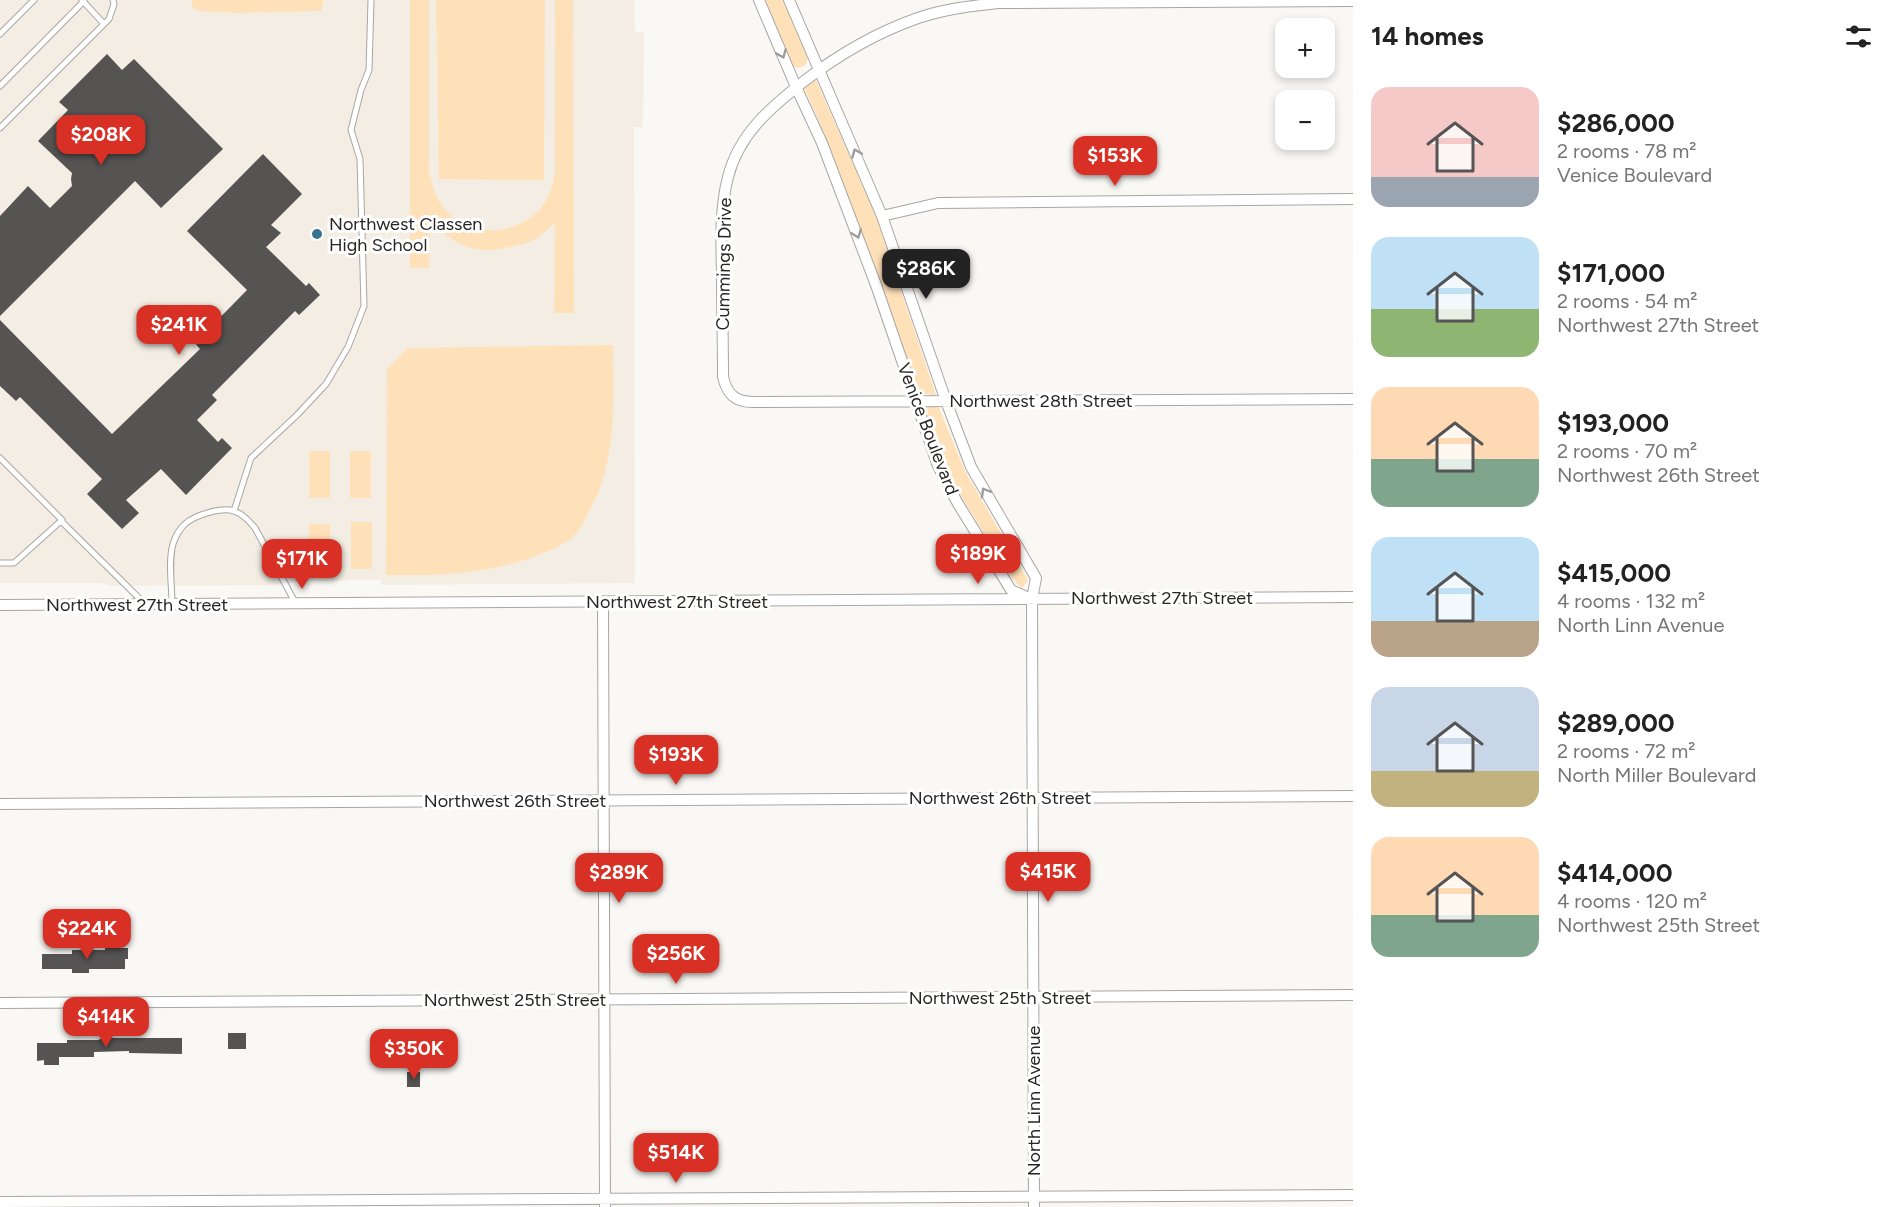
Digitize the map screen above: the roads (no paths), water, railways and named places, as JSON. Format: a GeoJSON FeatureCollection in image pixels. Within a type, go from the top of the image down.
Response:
{"type":"FeatureCollection","features":[{"type":"Feature","properties":{"kind":"street","name":"Venice Boulevard"},"geometry":{"type":"LineString","coordinates":[[759,0],[822,143],[872,274],[938,466],[957,502],[1011,590],[1032,600],[1036,578],[971,467],[882,216],[789,0]]}},
{"type":"Feature","properties":{"kind":"street","name":"Cummings Drive"},"geometry":{"type":"LineString","coordinates":[[731,395],[725,387],[723,376],[721,241],[723,197],[731,165],[746,136],[766,112],[820,69],[855,46],[900,25],[933,14],[977,5],[1020,2],[1353,1]]}},
{"type":"Feature","properties":{"kind":"street"},"geometry":{"type":"LineString","coordinates":[[882,216],[938,202],[1353,200]]}},
{"type":"Feature","properties":{"kind":"street","name":"Northwest 28th Street"},"geometry":{"type":"LineString","coordinates":[[731,395],[739,401],[753,402],[1353,399]]}},
{"type":"Feature","properties":{"kind":"street","name":"Northwest 27th Street"},"geometry":{"type":"LineString","coordinates":[[0,605],[1353,597]]}},
{"type":"Feature","properties":{"kind":"street","name":"North Linn Avenue"},"geometry":{"type":"LineString","coordinates":[[1032,600],[1034,1202]]}},
{"type":"Feature","properties":{"kind":"street"},"geometry":{"type":"LineString","coordinates":[[603,602],[605,1203]]}},
{"type":"Feature","properties":{"kind":"street","name":"Northwest 26th Street"},"geometry":{"type":"LineString","coordinates":[[0,804],[1353,796]]}},
{"type":"Feature","properties":{"kind":"street","name":"Northwest 25th Street"},"geometry":{"type":"LineString","coordinates":[[0,1003],[1353,995]]}},
{"type":"Feature","properties":{"kind":"street"},"geometry":{"type":"LineString","coordinates":[[0,1202],[208,1204],[1034,1202],[1353,1195]]}},
{"type":"Feature","properties":{"kind":"lane"},"geometry":{"type":"LineString","coordinates":[[0,34],[34,0]]}},
{"type":"Feature","properties":{"kind":"lane"},"geometry":{"type":"LineString","coordinates":[[0,128],[109,19],[114,4],[113,0]]}},
{"type":"Feature","properties":{"kind":"lane"},"geometry":{"type":"LineString","coordinates":[[234,511],[251,458],[326,384],[348,347],[364,306],[360,159],[351,130],[361,90],[369,70],[370,0]]}},
{"type":"Feature","properties":{"kind":"lane"},"geometry":{"type":"LineString","coordinates":[[0,86],[83,1],[104,24]]}},
{"type":"Feature","properties":{"kind":"lane"},"geometry":{"type":"LineString","coordinates":[[0,458],[145,605]]}},
{"type":"Feature","properties":{"kind":"lane"},"geometry":{"type":"LineString","coordinates":[[172,604],[171,558],[176,536],[185,524],[209,512],[225,510],[234,511],[248,518],[296,604]]}},
{"type":"Feature","properties":{"kind":"lane"},"geometry":{"type":"LineString","coordinates":[[0,563],[14,563],[61,521]]}},
{"type":"Feature","properties":{"kind":"place","name":"Northwest Classen High School"},"geometry":{"type":"Point","coordinates":[317,234]}}]}
